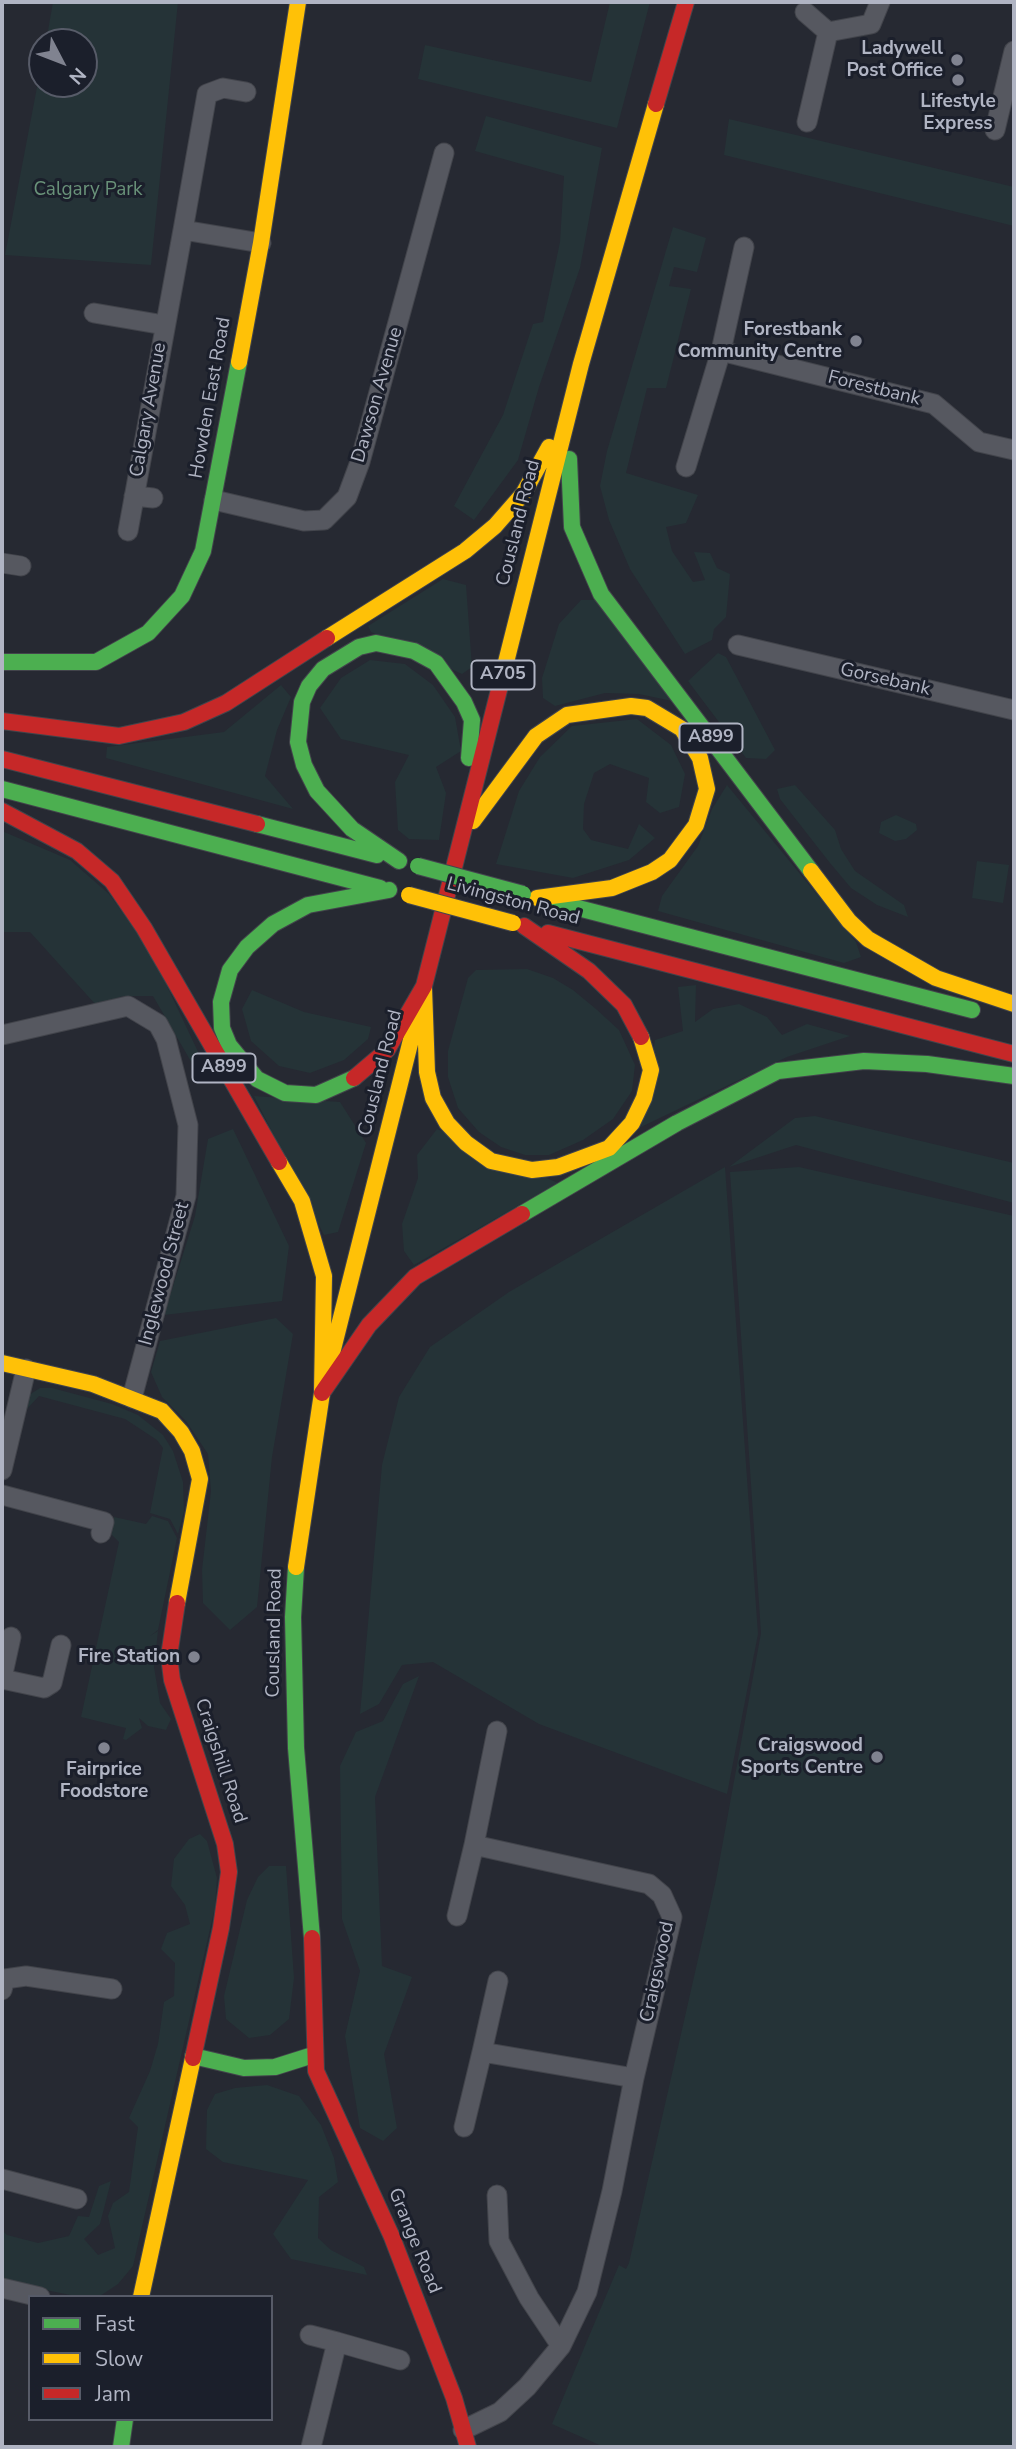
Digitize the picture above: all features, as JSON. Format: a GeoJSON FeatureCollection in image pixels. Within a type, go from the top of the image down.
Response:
{"type":"FeatureCollection","features":[{"type":"Feature","properties":{"kind":"main road","name":"Howden East Road"},"geometry":{"type":"LineString","coordinates":[[2,662],[96,662],[148,633],[182,596],[204,551],[261,243],[298,2]]}},
{"type":"Feature","properties":{"kind":"main road","name":"Cousland Road"},"geometry":{"type":"LineString","coordinates":[[313,2055],[313,1948],[296,1748],[293,1617],[301,1523],[322,1393],[581,364],[686,2]]}},
{"type":"Feature","properties":{"kind":"main road"},"geometry":{"type":"LineString","coordinates":[[2,721],[71,732],[119,736],[184,722],[259,684],[433,573],[495,526],[523,494],[550,446],[581,364]]}},
{"type":"Feature","properties":{"kind":"main road","name":"A899"},"geometry":{"type":"LineString","coordinates":[[581,364],[569,461],[569,497],[572,527],[601,594],[849,921],[869,939],[936,978],[1014,1004]]}},
{"type":"Feature","properties":{"kind":"main road"},"geometry":{"type":"LineString","coordinates":[[399,861],[340,819],[317,791],[304,765],[299,742],[300,712],[309,686],[323,669],[359,647],[384,644],[414,651],[436,663],[464,702],[472,720],[462,836]]}},
{"type":"Feature","properties":{"kind":"main road"},"geometry":{"type":"LineString","coordinates":[[462,836],[536,736],[567,715],[631,706],[647,708],[682,729],[700,758],[707,789],[696,825],[670,860],[652,872],[612,888],[530,896]]}},
{"type":"Feature","properties":{"kind":"main road","name":"Livingston Road"},"geometry":{"type":"LineString","coordinates":[[2,759],[985,1014]]}},
{"type":"Feature","properties":{"kind":"main road","name":"Livingston Road"},"geometry":{"type":"LineString","coordinates":[[2,789],[1014,1054]]}},
{"type":"Feature","properties":{"kind":"main road","name":"A899"},"geometry":{"type":"LineString","coordinates":[[2,811],[77,851],[112,881],[144,929],[302,1201],[324,1276],[322,1393]]}},
{"type":"Feature","properties":{"kind":"main road","name":"A899"},"geometry":{"type":"LineString","coordinates":[[389,890],[308,905],[273,924],[247,947],[230,970],[221,1002],[222,1028],[229,1045],[257,1079],[285,1093],[316,1095],[349,1083],[371,1067],[405,1023],[424,986]]}},
{"type":"Feature","properties":{"kind":"main road","name":"A899"},"geometry":{"type":"LineString","coordinates":[[424,986],[427,1072],[433,1098],[447,1123],[466,1143],[491,1161],[531,1170],[558,1167],[609,1148],[632,1123],[644,1098],[650,1070],[643,1042],[624,1005],[589,971],[519,925]]}},
{"type":"Feature","properties":{"kind":"main road"},"geometry":{"type":"LineString","coordinates":[[322,1393],[341,1360],[369,1325],[415,1277],[677,1123],[778,1071],[864,1060],[928,1064],[1014,1076]]}},
{"type":"Feature","properties":{"kind":"main road","name":"Craigshill Road"},"geometry":{"type":"LineString","coordinates":[[2,1363],[93,1384],[162,1411],[181,1432],[192,1451],[200,1479],[196,1513],[171,1630],[169,1656],[172,1680],[225,1844],[229,1872],[222,1928],[141,2295]]}},
{"type":"Feature","properties":{"kind":"main road"},"geometry":{"type":"LineString","coordinates":[[193,2056],[244,2068],[275,2067],[313,2055]]}},
{"type":"Feature","properties":{"kind":"main road","name":"Grange Road"},"geometry":{"type":"LineString","coordinates":[[313,2055],[316,2071],[392,2236],[466,2439]]}},
{"type":"Feature","properties":{"kind":"main road"},"geometry":{"type":"LineString","coordinates":[[121,2447],[125,2421]]}},
{"type":"Feature","properties":{"kind":"street"},"geometry":{"type":"LineString","coordinates":[[828,32],[871,24],[879,7]]}},
{"type":"Feature","properties":{"kind":"street"},"geometry":{"type":"LineString","coordinates":[[805,12],[828,32]]}},
{"type":"Feature","properties":{"kind":"street"},"geometry":{"type":"LineString","coordinates":[[807,122],[828,32]]}},
{"type":"Feature","properties":{"kind":"street"},"geometry":{"type":"LineString","coordinates":[[995,130],[1012,73],[1014,51]]}},
{"type":"Feature","properties":{"kind":"street","name":"Calgary Avenue"},"geometry":{"type":"LineString","coordinates":[[128,531],[143,497],[164,325],[207,93],[223,88],[246,92]]}},
{"type":"Feature","properties":{"kind":"street","name":"Dawson Avenue"},"geometry":{"type":"LineString","coordinates":[[214,500],[304,521],[324,520],[347,497],[360,462],[444,153]]}},
{"type":"Feature","properties":{"kind":"street"},"geometry":{"type":"LineString","coordinates":[[183,230],[261,243]]}},
{"type":"Feature","properties":{"kind":"street"},"geometry":{"type":"LineString","coordinates":[[686,467],[721,351],[744,247]]}},
{"type":"Feature","properties":{"kind":"street","name":"Calgary Avenue"},"geometry":{"type":"LineString","coordinates":[[94,313],[164,325]]}},
{"type":"Feature","properties":{"kind":"street","name":"Forestbank"},"geometry":{"type":"LineString","coordinates":[[721,351],[934,404],[979,442],[1014,450]]}},
{"type":"Feature","properties":{"kind":"street","name":"Gorsebank"},"geometry":{"type":"LineString","coordinates":[[749,653],[1014,710]]}},
{"type":"Feature","properties":{"kind":"street","name":"Inglewood Street"},"geometry":{"type":"LineString","coordinates":[[2,1035],[128,1006],[158,1024],[166,1039],[188,1125],[186,1196],[132,1398]]}},
{"type":"Feature","properties":{"kind":"street"},"geometry":{"type":"LineString","coordinates":[[2,1470],[26,1369]]}},
{"type":"Feature","properties":{"kind":"street"},"geometry":{"type":"LineString","coordinates":[[2,1495],[104,1522],[102,1533]]}},
{"type":"Feature","properties":{"kind":"street"},"geometry":{"type":"LineString","coordinates":[[11,1637],[2,1679],[44,1688],[52,1683],[61,1645]]}},
{"type":"Feature","properties":{"kind":"street"},"geometry":{"type":"LineString","coordinates":[[457,1916],[497,1731]]}},
{"type":"Feature","properties":{"kind":"street","name":"Craigswood"},"geometry":{"type":"LineString","coordinates":[[466,2439],[527,2388],[561,2346],[587,2292],[672,1917],[662,1895],[649,1884],[474,1846]]}},
{"type":"Feature","properties":{"kind":"street"},"geometry":{"type":"LineString","coordinates":[[2,1990],[5,1979],[26,1976],[112,1989]]}},
{"type":"Feature","properties":{"kind":"street"},"geometry":{"type":"LineString","coordinates":[[464,2127],[498,1981]]}},
{"type":"Feature","properties":{"kind":"street"},"geometry":{"type":"LineString","coordinates":[[482,2052],[634,2078]]}},
{"type":"Feature","properties":{"kind":"street"},"geometry":{"type":"LineString","coordinates":[[2,2179],[77,2199]]}},
{"type":"Feature","properties":{"kind":"street"},"geometry":{"type":"LineString","coordinates":[[497,2194],[499,2241],[529,2298],[561,2346]]}},
{"type":"Feature","properties":{"kind":"street"},"geometry":{"type":"LineString","coordinates":[[2,2288],[32,2295]]}},
{"type":"Feature","properties":{"kind":"street"},"geometry":{"type":"LineString","coordinates":[[310,2335],[400,2360]]}},
{"type":"Feature","properties":{"kind":"street"},"geometry":{"type":"LineString","coordinates":[[311,2447],[337,2342]]}},
{"type":"Feature","properties":{"kind":"green space","name":"Calgary Park"},"geometry":{"type":"Polygon","coordinates":[[[53,2],[178,2],[151,265],[5,255],[35,98],[98,98],[98,28],[48,28],[53,2]]]}},
{"type":"Feature","properties":{"kind":"green space"},"geometry":{"type":"Polygon","coordinates":[[[610,2],[650,2],[617,128],[418,79],[425,45],[591,82],[610,2]]]}},
{"type":"Feature","properties":{"kind":"green space"},"geometry":{"type":"Polygon","coordinates":[[[486,116],[602,148],[580,268],[539,387],[518,460],[474,520],[454,506],[503,415],[533,324],[543,322],[560,242],[564,176],[475,151],[486,116]]]}},
{"type":"Feature","properties":{"kind":"green space"},"geometry":{"type":"Polygon","coordinates":[[[729,119],[1014,187],[1014,226],[724,155],[729,119]]]}},
{"type":"Feature","properties":{"kind":"green space"},"geometry":{"type":"Polygon","coordinates":[[[673,227],[706,238],[697,272],[674,267],[669,286],[691,289],[666,388],[647,388],[626,473],[698,495],[686,523],[666,527],[672,551],[693,582],[705,580],[694,552],[710,553],[717,568],[730,574],[726,617],[714,629],[712,640],[685,654],[630,569],[609,520],[600,486],[607,451],[673,227]]]}},
{"type":"Feature","properties":{"kind":"green space"},"geometry":{"type":"Polygon","coordinates":[[[443,579],[466,585],[472,667],[462,674],[371,632],[368,626],[443,579]]]}},
{"type":"Feature","properties":{"kind":"green space"},"geometry":{"type":"Polygon","coordinates":[[[581,600],[596,600],[672,701],[639,694],[605,693],[555,706],[543,698],[542,678],[559,624],[581,600]]]}},
{"type":"Feature","properties":{"kind":"green space"},"geometry":{"type":"Polygon","coordinates":[[[718,653],[726,657],[775,750],[766,759],[746,758],[688,681],[718,653]]]}},
{"type":"Feature","properties":{"kind":"green space"},"geometry":{"type":"Polygon","coordinates":[[[370,660],[405,664],[433,685],[455,717],[461,751],[436,767],[446,793],[439,840],[409,839],[398,830],[395,782],[409,755],[341,739],[320,708],[341,678],[370,660]]]}},
{"type":"Feature","properties":{"kind":"green space"},"geometry":{"type":"Polygon","coordinates":[[[281,685],[291,697],[277,730],[265,776],[293,809],[106,758],[107,747],[224,732],[281,685]]]}},
{"type":"Feature","properties":{"kind":"green space"},"geometry":{"type":"Polygon","coordinates":[[[637,719],[671,745],[685,774],[679,807],[660,813],[646,802],[649,778],[610,764],[594,773],[584,804],[583,829],[591,840],[628,849],[639,824],[655,838],[629,860],[573,878],[496,864],[519,791],[540,757],[572,726],[637,719]]]}},
{"type":"Feature","properties":{"kind":"green space"},"geometry":{"type":"Polygon","coordinates":[[[727,785],[856,942],[861,957],[844,963],[658,911],[662,896],[698,846],[712,809],[727,785]]]}},
{"type":"Feature","properties":{"kind":"green space"},"geometry":{"type":"Polygon","coordinates":[[[795,785],[835,830],[841,849],[855,871],[904,905],[908,917],[877,905],[851,888],[780,799],[777,789],[795,785]]]}},
{"type":"Feature","properties":{"kind":"green space"},"geometry":{"type":"Polygon","coordinates":[[[896,815],[916,824],[917,830],[906,839],[895,841],[879,833],[881,822],[896,815]]]}},
{"type":"Feature","properties":{"kind":"green space"},"geometry":{"type":"Polygon","coordinates":[[[2,831],[70,860],[109,894],[149,948],[210,1077],[200,1077],[153,996],[123,996],[96,1005],[30,932],[2,932],[2,831]]]}},
{"type":"Feature","properties":{"kind":"green space"},"geometry":{"type":"Polygon","coordinates":[[[977,861],[1009,865],[1003,903],[972,898],[977,861]]]}},
{"type":"Feature","properties":{"kind":"green space"},"geometry":{"type":"Polygon","coordinates":[[[527,969],[553,978],[596,1009],[619,1030],[635,1065],[632,1091],[613,1119],[583,1140],[549,1155],[525,1155],[501,1147],[479,1132],[458,1108],[448,1077],[448,1051],[468,978],[476,970],[527,969]]]}},
{"type":"Feature","properties":{"kind":"green space"},"geometry":{"type":"Polygon","coordinates":[[[696,985],[695,1022],[713,1009],[739,1004],[767,1017],[782,1035],[807,1024],[850,1036],[787,1057],[641,1127],[655,1040],[683,1031],[678,987],[696,985]]]}},
{"type":"Feature","properties":{"kind":"green space"},"geometry":{"type":"Polygon","coordinates":[[[252,990],[304,1012],[371,1027],[368,1039],[344,1060],[310,1073],[279,1066],[251,1041],[242,1009],[252,990]]]}},
{"type":"Feature","properties":{"kind":"green space"},"geometry":{"type":"Polygon","coordinates":[[[254,1096],[340,1102],[366,1143],[338,1232],[324,1235],[254,1096]]]}},
{"type":"Feature","properties":{"kind":"green space"},"geometry":{"type":"Polygon","coordinates":[[[815,1116],[1014,1163],[1014,1203],[796,1145],[729,1167],[795,1118],[815,1116]]]}},
{"type":"Feature","properties":{"kind":"green space"},"geometry":{"type":"Polygon","coordinates":[[[233,1129],[289,1246],[282,1301],[164,1315],[195,1216],[208,1139],[233,1129]]]}},
{"type":"Feature","properties":{"kind":"green space"},"geometry":{"type":"Polygon","coordinates":[[[437,1129],[558,1183],[414,1265],[404,1251],[402,1224],[418,1178],[417,1155],[437,1129]]]}},
{"type":"Feature","properties":{"kind":"green space"},"geometry":{"type":"Polygon","coordinates":[[[725,1167],[758,1634],[727,1794],[539,1724],[433,1662],[402,1665],[379,1704],[360,1714],[382,1465],[399,1397],[430,1347],[509,1292],[725,1167]]]}},
{"type":"Feature","properties":{"kind":"green space","name":"Craigswood Sports Centre"},"geometry":{"type":"Polygon","coordinates":[[[799,1167],[1014,1216],[1014,2447],[604,2447],[552,2424],[619,2265],[626,2269],[629,2263],[716,1880],[761,1633],[730,1172],[799,1167]]]}},
{"type":"Feature","properties":{"kind":"green space"},"geometry":{"type":"Polygon","coordinates":[[[276,1318],[293,1334],[272,1457],[257,1607],[230,1630],[203,1603],[202,1570],[211,1491],[208,1454],[186,1421],[162,1397],[151,1372],[160,1341],[276,1318]]]}},
{"type":"Feature","properties":{"kind":"green space"},"geometry":{"type":"Polygon","coordinates":[[[40,1388],[52,1388],[112,1404],[138,1415],[163,1435],[173,1451],[183,1482],[184,1511],[178,1534],[170,1519],[150,1513],[163,1448],[157,1440],[125,1419],[39,1396],[26,1410],[29,1395],[40,1388]]]}},
{"type":"Feature","properties":{"kind":"green space"},"geometry":{"type":"Polygon","coordinates":[[[152,1516],[168,1521],[177,1538],[158,1630],[150,1636],[158,1631],[154,1667],[160,1703],[171,1719],[166,1730],[148,1726],[139,1718],[142,1728],[126,1740],[123,1739],[126,1728],[81,1717],[119,1542],[111,1534],[114,1517],[146,1524],[152,1516]]]}},
{"type":"Feature","properties":{"kind":"green space"},"geometry":{"type":"Polygon","coordinates":[[[419,1676],[375,1797],[382,1966],[412,1977],[384,2054],[397,2128],[383,2141],[360,2128],[345,2036],[360,1971],[342,1919],[340,1766],[356,1732],[383,1721],[403,1684],[419,1676]]]}},
{"type":"Feature","properties":{"kind":"green space"},"geometry":{"type":"Polygon","coordinates":[[[200,1834],[207,1841],[217,1878],[215,1907],[133,2266],[118,2284],[102,2295],[70,2295],[2,2281],[2,2230],[7,2235],[38,2243],[69,2236],[78,2216],[89,2217],[99,2186],[111,2181],[100,2224],[84,2239],[98,2255],[115,2248],[108,2216],[113,2203],[129,2192],[138,2127],[129,2118],[150,2071],[158,2044],[164,2002],[174,1996],[175,1963],[161,1949],[167,1933],[190,1924],[185,1905],[171,1886],[174,1859],[189,1839],[200,1834]]]}},
{"type":"Feature","properties":{"kind":"green space"},"geometry":{"type":"Polygon","coordinates":[[[269,1866],[286,1866],[294,1978],[289,2019],[270,2035],[249,2038],[226,2019],[224,1996],[247,1900],[258,1877],[269,1866]]]}},
{"type":"Feature","properties":{"kind":"green space"},"geometry":{"type":"Polygon","coordinates":[[[267,2085],[299,2096],[321,2125],[334,2158],[338,2182],[319,2197],[318,2238],[331,2250],[364,2267],[367,2275],[291,2259],[273,2234],[308,2180],[223,2162],[206,2149],[207,2110],[215,2094],[235,2088],[267,2085]]]}},
{"type":"Feature","properties":{"kind":"traffic: fast"},"geometry":{"type":"LineString","coordinates":[[2,662],[96,662],[148,633],[182,596],[203,551],[239,362]]}},
{"type":"Feature","properties":{"kind":"traffic: fast"},"geometry":{"type":"LineString","coordinates":[[569,459],[572,527],[601,594],[811,871]]}},
{"type":"Feature","properties":{"kind":"traffic: fast"},"geometry":{"type":"LineString","coordinates":[[399,861],[352,829],[317,791],[304,765],[298,742],[302,702],[309,686],[323,669],[359,647],[376,643],[414,651],[436,663],[464,702],[472,720],[469,758]]}},
{"type":"Feature","properties":{"kind":"traffic: fast"},"geometry":{"type":"LineString","coordinates":[[2,789],[380,888]]}},
{"type":"Feature","properties":{"kind":"traffic: fast"},"geometry":{"type":"LineString","coordinates":[[257,824],[377,855]]}},
{"type":"Feature","properties":{"kind":"traffic: fast"},"geometry":{"type":"LineString","coordinates":[[418,866],[523,894]]}},
{"type":"Feature","properties":{"kind":"traffic: fast"},"geometry":{"type":"LineString","coordinates":[[354,1078],[316,1095],[285,1093],[257,1079],[229,1045],[222,1028],[221,1002],[230,970],[247,947],[273,924],[308,905],[389,890]]}},
{"type":"Feature","properties":{"kind":"traffic: fast"},"geometry":{"type":"LineString","coordinates":[[551,901],[972,1010]]}},
{"type":"Feature","properties":{"kind":"traffic: fast"},"geometry":{"type":"LineString","coordinates":[[522,1214],[677,1123],[778,1071],[864,1061],[927,1064],[1014,1076]]}},
{"type":"Feature","properties":{"kind":"traffic: fast"},"geometry":{"type":"LineString","coordinates":[[296,1567],[293,1617],[296,1748],[312,1938]]}},
{"type":"Feature","properties":{"kind":"traffic: fast"},"geometry":{"type":"LineString","coordinates":[[193,2056],[244,2068],[275,2067],[313,2055]]}},
{"type":"Feature","properties":{"kind":"traffic: fast"},"geometry":{"type":"LineString","coordinates":[[121,2447],[125,2421]]}},
{"type":"Feature","properties":{"kind":"traffic: slow"},"geometry":{"type":"LineString","coordinates":[[239,362],[261,243],[298,2]]}},
{"type":"Feature","properties":{"kind":"traffic: slow"},"geometry":{"type":"LineString","coordinates":[[501,682],[581,364],[656,104]]}},
{"type":"Feature","properties":{"kind":"traffic: slow"},"geometry":{"type":"LineString","coordinates":[[327,638],[465,551],[495,526],[523,494],[549,447]]}},
{"type":"Feature","properties":{"kind":"traffic: slow"},"geometry":{"type":"LineString","coordinates":[[473,821],[536,736],[567,715],[631,706],[647,708],[682,729],[700,758],[707,789],[696,825],[670,860],[652,872],[612,888],[537,898]]}},
{"type":"Feature","properties":{"kind":"traffic: slow"},"geometry":{"type":"LineString","coordinates":[[811,871],[849,921],[868,939],[936,978],[1014,1004]]}},
{"type":"Feature","properties":{"kind":"traffic: slow"},"geometry":{"type":"LineString","coordinates":[[409,895],[513,923]]}},
{"type":"Feature","properties":{"kind":"traffic: slow"},"geometry":{"type":"LineString","coordinates":[[424,988],[427,1072],[433,1098],[447,1123],[466,1143],[491,1161],[532,1170],[558,1167],[609,1148],[632,1123],[644,1098],[651,1070],[641,1037]]}},
{"type":"Feature","properties":{"kind":"traffic: slow"},"geometry":{"type":"LineString","coordinates":[[296,1567],[322,1393],[419,1008]]}},
{"type":"Feature","properties":{"kind":"traffic: slow"},"geometry":{"type":"LineString","coordinates":[[279,1162],[302,1201],[324,1276],[322,1391]]}},
{"type":"Feature","properties":{"kind":"traffic: slow"},"geometry":{"type":"LineString","coordinates":[[2,1363],[93,1384],[162,1411],[181,1432],[192,1451],[200,1479],[177,1603]]}},
{"type":"Feature","properties":{"kind":"traffic: slow"},"geometry":{"type":"LineString","coordinates":[[141,2295],[193,2058]]}},
{"type":"Feature","properties":{"kind":"traffic: jam"},"geometry":{"type":"LineString","coordinates":[[656,104],[686,2]]}},
{"type":"Feature","properties":{"kind":"traffic: jam"},"geometry":{"type":"LineString","coordinates":[[2,721],[119,736],[184,722],[226,703],[327,638]]}},
{"type":"Feature","properties":{"kind":"traffic: jam"},"geometry":{"type":"LineString","coordinates":[[354,1078],[387,1050],[424,986],[501,682]]}},
{"type":"Feature","properties":{"kind":"traffic: jam"},"geometry":{"type":"LineString","coordinates":[[2,759],[257,824]]}},
{"type":"Feature","properties":{"kind":"traffic: jam"},"geometry":{"type":"LineString","coordinates":[[2,811],[77,851],[112,881],[144,928],[279,1162]]}},
{"type":"Feature","properties":{"kind":"traffic: jam"},"geometry":{"type":"LineString","coordinates":[[524,926],[589,971],[624,1005],[641,1037]]}},
{"type":"Feature","properties":{"kind":"traffic: jam"},"geometry":{"type":"LineString","coordinates":[[548,933],[1014,1054]]}},
{"type":"Feature","properties":{"kind":"traffic: jam"},"geometry":{"type":"LineString","coordinates":[[322,1393],[369,1325],[415,1277],[522,1214]]}},
{"type":"Feature","properties":{"kind":"traffic: jam"},"geometry":{"type":"LineString","coordinates":[[177,1603],[169,1656],[172,1680],[225,1844],[229,1872],[221,1928],[193,2058]]}},
{"type":"Feature","properties":{"kind":"traffic: jam"},"geometry":{"type":"LineString","coordinates":[[312,1938],[316,2071],[392,2237],[454,2398],[468,2447]]}},
{"type":"Feature","properties":{"kind":"place","name":"Ladywell Post Office"},"geometry":{"type":"Point","coordinates":[957,60]}},
{"type":"Feature","properties":{"kind":"place","name":"Lifestyle Express"},"geometry":{"type":"Point","coordinates":[958,80]}},
{"type":"Feature","properties":{"kind":"place","name":"Forestbank Community Centre"},"geometry":{"type":"Point","coordinates":[856,341]}},
{"type":"Feature","properties":{"kind":"place","name":"Fire Station"},"geometry":{"type":"Point","coordinates":[194,1657]}},
{"type":"Feature","properties":{"kind":"place","name":"Fairprice Foodstore"},"geometry":{"type":"Point","coordinates":[104,1748]}},
{"type":"Feature","properties":{"kind":"place","name":"Craigswood Sports Centre"},"geometry":{"type":"Point","coordinates":[877,1757]}}]}
